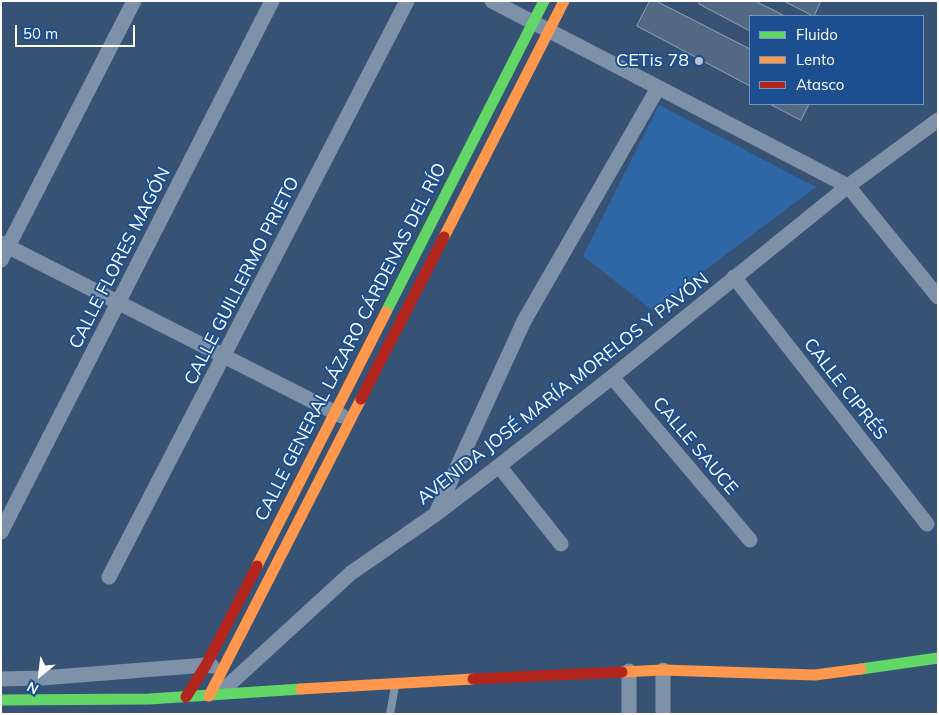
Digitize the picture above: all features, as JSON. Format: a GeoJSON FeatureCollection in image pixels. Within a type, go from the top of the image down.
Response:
{"type":"FeatureCollection","features":[{"type":"Feature","properties":{"kind":"main road","name":"CALLE GENERAL LÁZARO CÁRDENAS DEL RÍO"},"geometry":{"type":"LineString","coordinates":[[186,697],[206,665],[544,1]]}},
{"type":"Feature","properties":{"kind":"main road","name":"CALLE GENERAL LÁZARO CÁRDENAS DEL RÍO"},"geometry":{"type":"LineString","coordinates":[[213,696],[223,668],[564,1]]}},
{"type":"Feature","properties":{"kind":"main road"},"geometry":{"type":"LineString","coordinates":[[1,700],[149,699],[396,682],[629,671],[663,670],[815,675],[938,658]]}},
{"type":"Feature","properties":{"kind":"main road"},"geometry":{"type":"LineString","coordinates":[[120,710],[149,699]]}},
{"type":"Feature","properties":{"kind":"street"},"geometry":{"type":"LineString","coordinates":[[1,260],[5,244],[134,1]]}},
{"type":"Feature","properties":{"kind":"street","name":"CALLE FLORES MAGÓN"},"geometry":{"type":"LineString","coordinates":[[1,532],[272,1]]}},
{"type":"Feature","properties":{"kind":"street","name":"CALLE GUILLERMO PRIETO"},"geometry":{"type":"LineString","coordinates":[[109,577],[407,1]]}},
{"type":"Feature","properties":{"kind":"street"},"geometry":{"type":"LineString","coordinates":[[492,1],[848,186],[938,298]]}},
{"type":"Feature","properties":{"kind":"street"},"geometry":{"type":"LineString","coordinates":[[436,514],[524,321],[658,88]]}},
{"type":"Feature","properties":{"kind":"street","name":"AVENIDA JOSÉ MARÍA MORELOS Y PAVÓN"},"geometry":{"type":"LineString","coordinates":[[213,696],[351,573],[436,514],[499,466],[848,186],[938,120]]}},
{"type":"Feature","properties":{"kind":"street"},"geometry":{"type":"LineString","coordinates":[[5,244],[350,420]]}},
{"type":"Feature","properties":{"kind":"street","name":"CALLE CIPRÉS"},"geometry":{"type":"LineString","coordinates":[[734,277],[927,524]]}},
{"type":"Feature","properties":{"kind":"street","name":"CALLE SAUCE"},"geometry":{"type":"LineString","coordinates":[[612,377],[750,540]]}},
{"type":"Feature","properties":{"kind":"street"},"geometry":{"type":"LineString","coordinates":[[499,466],[561,544]]}},
{"type":"Feature","properties":{"kind":"street"},"geometry":{"type":"LineString","coordinates":[[1,679],[42,678],[206,665],[223,668]]}},
{"type":"Feature","properties":{"kind":"street"},"geometry":{"type":"LineString","coordinates":[[663,670],[663,714]]}},
{"type":"Feature","properties":{"kind":"street"},"geometry":{"type":"LineString","coordinates":[[629,671],[629,714]]}},
{"type":"Feature","properties":{"kind":"lane"},"geometry":{"type":"LineString","coordinates":[[390,714],[396,682]]}},
{"type":"Feature","properties":{"kind":"shaded area"},"geometry":{"type":"Polygon","coordinates":[[[659,105],[816,187],[652,310],[583,256],[659,105]]]}},
{"type":"Feature","properties":{"kind":"building"},"geometry":{"type":"Polygon","coordinates":[[[650,1],[656,1],[749,48],[749,85],[637,26],[650,1]]]}},
{"type":"Feature","properties":{"kind":"building"},"geometry":{"type":"Polygon","coordinates":[[[701,1],[755,1],[783,15],[749,15],[749,30],[699,4],[701,1]]]}},
{"type":"Feature","properties":{"kind":"building"},"geometry":{"type":"Polygon","coordinates":[[[784,1],[821,1],[814,15],[784,1]]]}},
{"type":"Feature","properties":{"kind":"building"},"geometry":{"type":"Polygon","coordinates":[[[772,105],[808,105],[801,120],[772,105]]]}},
{"type":"Feature","properties":{"kind":"traffic: fast"},"geometry":{"type":"LineString","coordinates":[[386,312],[544,1]]}},
{"type":"Feature","properties":{"kind":"traffic: fast"},"geometry":{"type":"LineString","coordinates":[[861,669],[938,658]]}},
{"type":"Feature","properties":{"kind":"traffic: fast"},"geometry":{"type":"LineString","coordinates":[[1,700],[149,699],[301,689]]}},
{"type":"Feature","properties":{"kind":"traffic: slow"},"geometry":{"type":"LineString","coordinates":[[444,237],[564,1]]}},
{"type":"Feature","properties":{"kind":"traffic: slow"},"geometry":{"type":"LineString","coordinates":[[257,566],[386,312]]}},
{"type":"Feature","properties":{"kind":"traffic: slow"},"geometry":{"type":"LineString","coordinates":[[209,696],[361,399]]}},
{"type":"Feature","properties":{"kind":"traffic: slow"},"geometry":{"type":"LineString","coordinates":[[622,672],[663,670],[815,675],[861,669]]}},
{"type":"Feature","properties":{"kind":"traffic: slow"},"geometry":{"type":"LineString","coordinates":[[301,689],[473,679]]}},
{"type":"Feature","properties":{"kind":"traffic: jam"},"geometry":{"type":"LineString","coordinates":[[361,399],[444,237]]}},
{"type":"Feature","properties":{"kind":"traffic: jam"},"geometry":{"type":"LineString","coordinates":[[186,697],[206,665],[257,566]]}},
{"type":"Feature","properties":{"kind":"traffic: jam"},"geometry":{"type":"LineString","coordinates":[[473,679],[622,672]]}},
{"type":"Feature","properties":{"kind":"place","name":"CETis 78"},"geometry":{"type":"Point","coordinates":[699,61]}}]}
